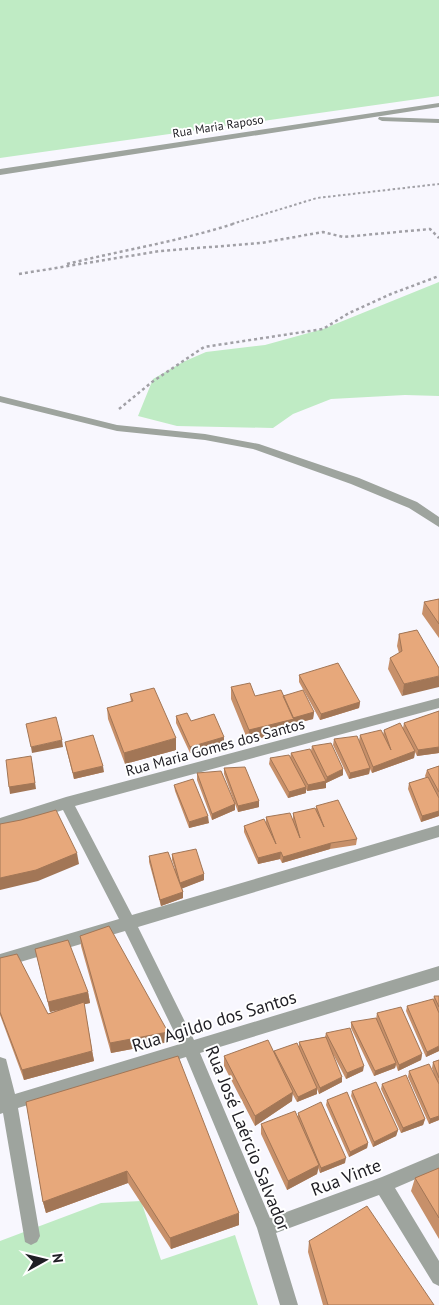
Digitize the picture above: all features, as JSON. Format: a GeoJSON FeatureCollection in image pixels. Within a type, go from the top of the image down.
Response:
{"type":"FeatureCollection","features":[{"type":"Feature","properties":{"kind":"street","name":"Rua Maria Raposo"},"geometry":{"type":"LineString","coordinates":[[0,172],[439,105]]}},
{"type":"Feature","properties":{"kind":"street"},"geometry":{"type":"LineString","coordinates":[[352,118],[439,121]]}},
{"type":"Feature","properties":{"kind":"street"},"geometry":{"type":"LineString","coordinates":[[0,399],[117,428],[205,437],[254,446],[355,481],[413,505],[439,523]]}},
{"type":"Feature","properties":{"kind":"street","name":"Rua Maria Gomes dos Santos"},"geometry":{"type":"LineString","coordinates":[[0,824],[66,803],[439,703]]}},
{"type":"Feature","properties":{"kind":"street","name":"Rua José Laércio Salvador"},"geometry":{"type":"LineString","coordinates":[[66,803],[129,924],[190,1050],[266,1228],[289,1305]]}},
{"type":"Feature","properties":{"kind":"street"},"geometry":{"type":"LineString","coordinates":[[0,961],[439,830]]}},
{"type":"Feature","properties":{"kind":"street","name":"Rua Agildo dos Santos"},"geometry":{"type":"LineString","coordinates":[[5,1104],[190,1050],[439,973]]}},
{"type":"Feature","properties":{"kind":"street"},"geometry":{"type":"LineString","coordinates":[[0,1064],[5,1104],[31,1236]]}},
{"type":"Feature","properties":{"kind":"street","name":"Rua Vinte"},"geometry":{"type":"LineString","coordinates":[[266,1228],[382,1185],[439,1161]]}},
{"type":"Feature","properties":{"kind":"street"},"geometry":{"type":"LineString","coordinates":[[382,1185],[439,1278]]}},
{"type":"Feature","properties":{"kind":"path"},"geometry":{"type":"LineString","coordinates":[[45,270],[136,247],[192,237],[317,198],[439,184]]}},
{"type":"Feature","properties":{"kind":"path"},"geometry":{"type":"LineString","coordinates":[[19,274],[160,251],[261,243],[322,232],[343,237],[430,229],[439,238]]}},
{"type":"Feature","properties":{"kind":"path"},"geometry":{"type":"LineString","coordinates":[[117,428],[119,408],[187,357],[204,347],[323,329],[349,313],[391,294],[439,276]]}},
{"type":"Feature","properties":{"kind":"green space"},"geometry":{"type":"Polygon","coordinates":[[[0,0],[439,0],[439,96],[0,158],[0,0]]]}},
{"type":"Feature","properties":{"kind":"green space"},"geometry":{"type":"Polygon","coordinates":[[[439,282],[439,396],[405,395],[331,399],[293,414],[273,428],[177,426],[138,416],[153,379],[183,362],[206,352],[265,345],[323,329],[439,282]]]}},
{"type":"Feature","properties":{"kind":"green space"},"geometry":{"type":"Polygon","coordinates":[[[141,1201],[161,1260],[235,1235],[258,1305],[0,1305],[0,1241],[101,1203],[141,1201]]]}},
{"type":"Feature","properties":{"kind":"building"},"geometry":{"type":"Polygon","coordinates":[[[439,599],[439,624],[424,602],[439,599]]]}},
{"type":"Feature","properties":{"kind":"building"},"geometry":{"type":"Polygon","coordinates":[[[417,630],[439,668],[439,676],[404,684],[390,658],[402,651],[399,634],[417,630]]]}},
{"type":"Feature","properties":{"kind":"building"},"geometry":{"type":"Polygon","coordinates":[[[338,663],[360,702],[321,714],[299,675],[338,663]]]}},
{"type":"Feature","properties":{"kind":"building"},"geometry":{"type":"Polygon","coordinates":[[[250,683],[255,696],[281,690],[294,719],[249,730],[231,687],[250,683]]]}},
{"type":"Feature","properties":{"kind":"building"},"geometry":{"type":"Polygon","coordinates":[[[154,688],[176,738],[124,753],[107,708],[133,701],[130,694],[154,688]]]}},
{"type":"Feature","properties":{"kind":"building"},"geometry":{"type":"Polygon","coordinates":[[[303,690],[314,712],[293,718],[283,696],[303,690]]]}},
{"type":"Feature","properties":{"kind":"building"},"geometry":{"type":"Polygon","coordinates":[[[439,711],[439,747],[418,750],[404,723],[439,711]]]}},
{"type":"Feature","properties":{"kind":"building"},"geometry":{"type":"Polygon","coordinates":[[[187,713],[191,721],[214,714],[224,737],[190,747],[176,716],[187,713]]]}},
{"type":"Feature","properties":{"kind":"building"},"geometry":{"type":"Polygon","coordinates":[[[56,717],[62,740],[31,747],[26,724],[56,717]]]}},
{"type":"Feature","properties":{"kind":"building"},"geometry":{"type":"Polygon","coordinates":[[[400,723],[415,751],[373,767],[360,735],[381,730],[391,750],[384,730],[400,723]]]}},
{"type":"Feature","properties":{"kind":"building"},"geometry":{"type":"Polygon","coordinates":[[[93,735],[103,766],[73,773],[65,742],[93,735]]]}},
{"type":"Feature","properties":{"kind":"building"},"geometry":{"type":"Polygon","coordinates":[[[357,736],[370,768],[350,773],[334,739],[357,736]]]}},
{"type":"Feature","properties":{"kind":"building"},"geometry":{"type":"Polygon","coordinates":[[[331,743],[343,769],[327,777],[312,746],[331,743]]]}},
{"type":"Feature","properties":{"kind":"building"},"geometry":{"type":"Polygon","coordinates":[[[310,749],[326,781],[308,785],[291,753],[310,749]]]}},
{"type":"Feature","properties":{"kind":"building"},"geometry":{"type":"Polygon","coordinates":[[[289,755],[306,787],[289,792],[270,758],[289,755]]]}},
{"type":"Feature","properties":{"kind":"building"},"geometry":{"type":"Polygon","coordinates":[[[31,756],[35,783],[9,787],[6,760],[31,756]]]}},
{"type":"Feature","properties":{"kind":"building"},"geometry":{"type":"Polygon","coordinates":[[[439,766],[439,792],[427,770],[439,766]]]}},
{"type":"Feature","properties":{"kind":"building"},"geometry":{"type":"Polygon","coordinates":[[[245,767],[259,801],[238,806],[224,768],[245,767]]]}},
{"type":"Feature","properties":{"kind":"building"},"geometry":{"type":"Polygon","coordinates":[[[221,771],[235,804],[212,814],[197,773],[221,771]]]}},
{"type":"Feature","properties":{"kind":"building"},"geometry":{"type":"Polygon","coordinates":[[[428,777],[439,798],[439,811],[422,816],[409,783],[428,777]]]}},
{"type":"Feature","properties":{"kind":"building"},"geometry":{"type":"Polygon","coordinates":[[[193,779],[208,816],[189,822],[174,785],[193,779]]]}},
{"type":"Feature","properties":{"kind":"building"},"geometry":{"type":"Polygon","coordinates":[[[338,800],[357,839],[331,843],[283,857],[281,852],[258,858],[244,826],[264,819],[276,844],[266,817],[290,813],[300,838],[293,813],[315,808],[324,827],[316,806],[338,800]]]}},
{"type":"Feature","properties":{"kind":"building"},"geometry":{"type":"Polygon","coordinates":[[[56,810],[77,853],[36,870],[0,878],[0,824],[56,810]]]}},
{"type":"Feature","properties":{"kind":"building"},"geometry":{"type":"Polygon","coordinates":[[[196,849],[204,874],[180,883],[172,854],[196,849]]]}},
{"type":"Feature","properties":{"kind":"building"},"geometry":{"type":"Polygon","coordinates":[[[168,852],[183,892],[160,900],[149,856],[168,852]]]}},
{"type":"Feature","properties":{"kind":"building"},"geometry":{"type":"Polygon","coordinates":[[[109,926],[168,1032],[110,1043],[80,936],[109,926]]]}},
{"type":"Feature","properties":{"kind":"building"},"geometry":{"type":"Polygon","coordinates":[[[68,940],[88,992],[48,1002],[35,949],[68,940]]]}},
{"type":"Feature","properties":{"kind":"building"},"geometry":{"type":"Polygon","coordinates":[[[17,954],[48,1014],[84,1002],[92,1051],[22,1070],[0,1012],[0,958],[17,954]]]}},
{"type":"Feature","properties":{"kind":"building"},"geometry":{"type":"Polygon","coordinates":[[[434,996],[439,996],[439,1007],[434,996]]]}},
{"type":"Feature","properties":{"kind":"building"},"geometry":{"type":"Polygon","coordinates":[[[433,999],[439,1013],[439,1046],[427,1052],[407,1006],[433,999]]]}},
{"type":"Feature","properties":{"kind":"building"},"geometry":{"type":"Polygon","coordinates":[[[401,1007],[422,1054],[399,1065],[377,1013],[401,1007]]]}},
{"type":"Feature","properties":{"kind":"building"},"geometry":{"type":"Polygon","coordinates":[[[376,1018],[396,1063],[375,1071],[351,1022],[376,1018]]]}},
{"type":"Feature","properties":{"kind":"building"},"geometry":{"type":"Polygon","coordinates":[[[350,1028],[364,1066],[347,1073],[326,1033],[350,1028]]]}},
{"type":"Feature","properties":{"kind":"building"},"geometry":{"type":"Polygon","coordinates":[[[326,1037],[342,1077],[320,1088],[299,1042],[326,1037]]]}},
{"type":"Feature","properties":{"kind":"building"},"geometry":{"type":"Polygon","coordinates":[[[268,1040],[293,1092],[255,1116],[224,1056],[268,1040]]]}},
{"type":"Feature","properties":{"kind":"building"},"geometry":{"type":"Polygon","coordinates":[[[297,1043],[317,1088],[298,1097],[274,1051],[297,1043]]]}},
{"type":"Feature","properties":{"kind":"building"},"geometry":{"type":"Polygon","coordinates":[[[178,1056],[239,1213],[170,1238],[127,1171],[43,1202],[26,1102],[178,1056]]]}},
{"type":"Feature","properties":{"kind":"building"},"geometry":{"type":"Polygon","coordinates":[[[439,1060],[439,1078],[433,1062],[439,1060]]]}},
{"type":"Feature","properties":{"kind":"building"},"geometry":{"type":"Polygon","coordinates":[[[429,1064],[439,1084],[439,1116],[430,1119],[409,1071],[429,1064]]]}},
{"type":"Feature","properties":{"kind":"building"},"geometry":{"type":"Polygon","coordinates":[[[406,1075],[425,1119],[403,1128],[382,1084],[406,1075]]]}},
{"type":"Feature","properties":{"kind":"building"},"geometry":{"type":"Polygon","coordinates":[[[376,1082],[398,1130],[374,1142],[352,1091],[376,1082]]]}},
{"type":"Feature","properties":{"kind":"building"},"geometry":{"type":"Polygon","coordinates":[[[347,1092],[368,1143],[350,1152],[327,1100],[347,1092]]]}},
{"type":"Feature","properties":{"kind":"building"},"geometry":{"type":"Polygon","coordinates":[[[321,1102],[346,1158],[321,1168],[298,1113],[321,1102]]]}},
{"type":"Feature","properties":{"kind":"building"},"geometry":{"type":"Polygon","coordinates":[[[295,1111],[319,1165],[288,1181],[261,1124],[295,1111]]]}},
{"type":"Feature","properties":{"kind":"building"},"geometry":{"type":"Polygon","coordinates":[[[439,1168],[439,1218],[415,1178],[439,1168]]]}},
{"type":"Feature","properties":{"kind":"building"},"geometry":{"type":"Polygon","coordinates":[[[367,1206],[434,1305],[328,1305],[309,1241],[367,1206]]]}}]}
